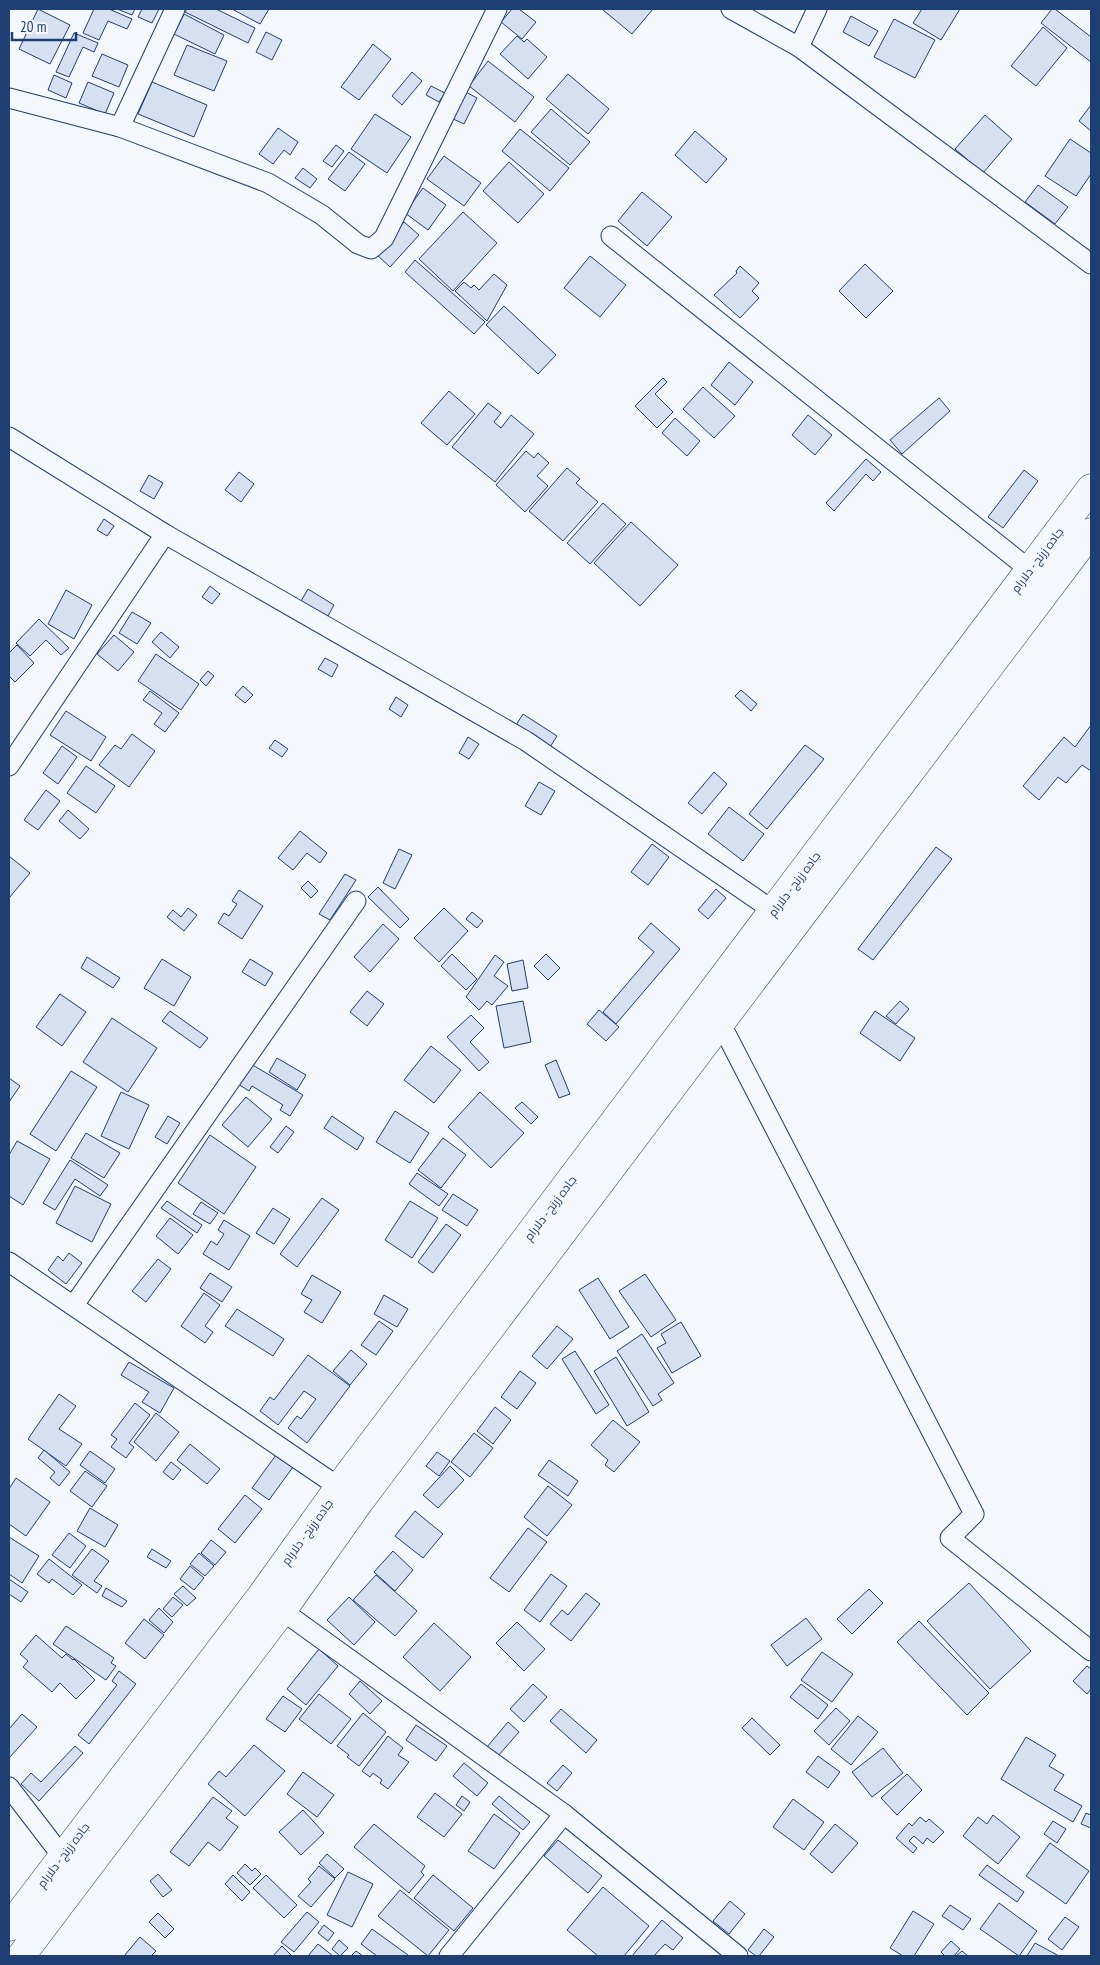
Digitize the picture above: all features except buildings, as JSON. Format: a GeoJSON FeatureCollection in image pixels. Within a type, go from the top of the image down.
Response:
{"type":"FeatureCollection","features":[{"type":"Feature","properties":{"kind":"highway","name":"جاده زرنج - دلارام"},"geometry":{"type":"LineString","coordinates":[[349,1494],[721,1024],[784,918],[1030,570],[1091,488]]}},
{"type":"Feature","properties":{"kind":"highway","name":"جاده زرنج - دلارام"},"geometry":{"type":"LineString","coordinates":[[21,1956],[84,1874],[349,1494],[784,918],[1091,532]]}},
{"type":"Feature","properties":{"kind":"highway","name":"جاده زرنج - دلارام"},"geometry":{"type":"LineString","coordinates":[[9,1927],[62,1856],[272,1603]]}},
{"type":"Feature","properties":{"kind":"street"},"geometry":{"type":"LineString","coordinates":[[120,127],[175,9]]}},
{"type":"Feature","properties":{"kind":"street"},"geometry":{"type":"LineString","coordinates":[[9,98],[120,127],[268,183],[322,215],[358,244],[371,249],[384,238],[497,9]]}},
{"type":"Feature","properties":{"kind":"street"},"geometry":{"type":"LineString","coordinates":[[730,9],[799,47],[1091,264]]}},
{"type":"Feature","properties":{"kind":"street"},"geometry":{"type":"LineString","coordinates":[[799,47],[817,9]]}},
{"type":"Feature","properties":{"kind":"street"},"geometry":{"type":"LineString","coordinates":[[611,236],[1030,570]]}},
{"type":"Feature","properties":{"kind":"street"},"geometry":{"type":"LineString","coordinates":[[9,437],[165,534],[526,741],[784,918]]}},
{"type":"Feature","properties":{"kind":"street"},"geometry":{"type":"LineString","coordinates":[[9,766],[165,534]]}},
{"type":"Feature","properties":{"kind":"street"},"geometry":{"type":"LineString","coordinates":[[74,1305],[356,901]]}},
{"type":"Feature","properties":{"kind":"street"},"geometry":{"type":"LineString","coordinates":[[721,1024],[974,1514],[950,1538],[1091,1651]]}},
{"type":"Feature","properties":{"kind":"street"},"geometry":{"type":"LineString","coordinates":[[9,1262],[349,1494]]}},
{"type":"Feature","properties":{"kind":"street"},"geometry":{"type":"LineString","coordinates":[[272,1603],[564,1814],[738,1956]]}},
{"type":"Feature","properties":{"kind":"street"},"geometry":{"type":"LineString","coordinates":[[9,1787],[62,1856],[84,1874]]}},
{"type":"Feature","properties":{"kind":"street"},"geometry":{"type":"LineString","coordinates":[[449,1956],[564,1814]]}}]}
